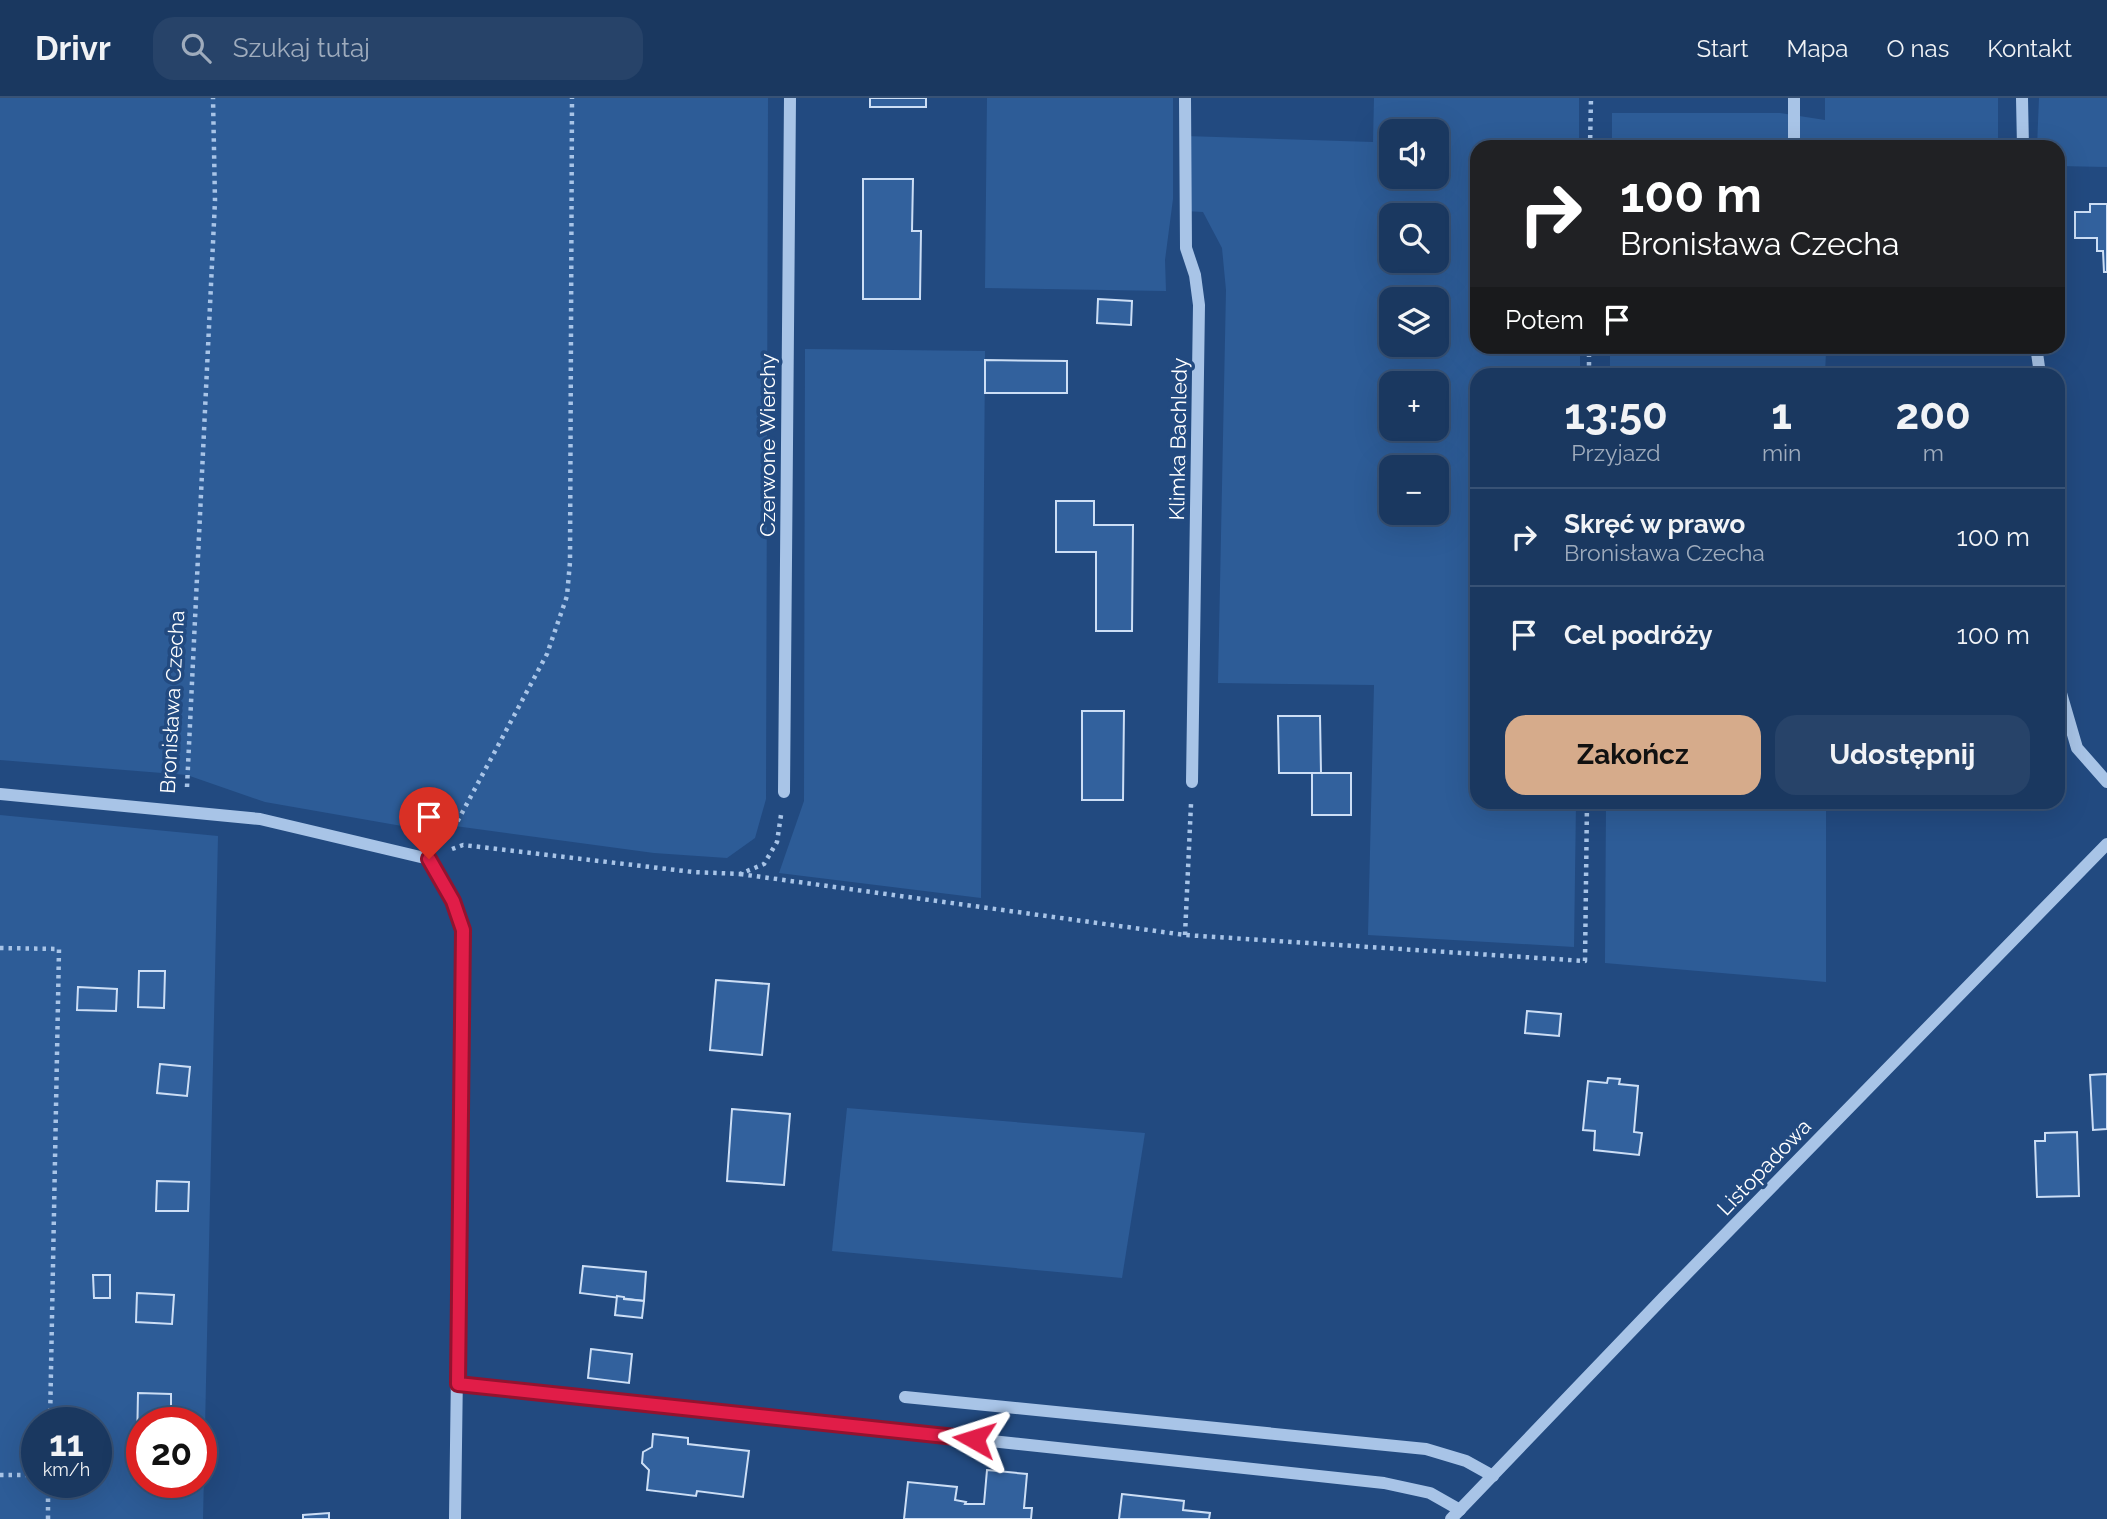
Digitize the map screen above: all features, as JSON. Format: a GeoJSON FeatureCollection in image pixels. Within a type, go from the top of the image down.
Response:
{"type":"FeatureCollection","features":[{"type":"Feature","properties":{"kind":"street","name":"Czerwone Wierchy"},"geometry":{"type":"LineString","coordinates":[[784,792],[790,98]]}},
{"type":"Feature","properties":{"kind":"street","name":"Klimka Bachledy"},"geometry":{"type":"LineString","coordinates":[[1185,98],[1186,248],[1195,275],[1199,305],[1192,782]]}},
{"type":"Feature","properties":{"kind":"street"},"geometry":{"type":"LineString","coordinates":[[1794,98],[1794,138]]}},
{"type":"Feature","properties":{"kind":"street"},"geometry":{"type":"LineString","coordinates":[[2022,98],[2022,140]]}},
{"type":"Feature","properties":{"kind":"street"},"geometry":{"type":"LineString","coordinates":[[2065,708],[2077,748],[2107,782]]}},
{"type":"Feature","properties":{"kind":"street"},"geometry":{"type":"LineString","coordinates":[[0,794],[186,812]]}},
{"type":"Feature","properties":{"kind":"street","name":"Bronisława Czecha"},"geometry":{"type":"LineString","coordinates":[[186,812],[260,819],[429,859]]}},
{"type":"Feature","properties":{"kind":"street","name":"Listopadowa"},"geometry":{"type":"LineString","coordinates":[[1455,1514],[2107,844]]}},
{"type":"Feature","properties":{"kind":"street"},"geometry":{"type":"LineString","coordinates":[[429,859],[453,901],[463,930],[455,1519]]}},
{"type":"Feature","properties":{"kind":"street"},"geometry":{"type":"LineString","coordinates":[[458,1384],[1384,1483],[1430,1493],[1455,1514]]}},
{"type":"Feature","properties":{"kind":"street"},"geometry":{"type":"LineString","coordinates":[[905,1396],[1426,1449],[1466,1461],[1493,1476]]}},
{"type":"Feature","properties":{"kind":"path","name":"Bronisława Czecha"},"geometry":{"type":"LineString","coordinates":[[186,812],[215,201],[213,98]]}},
{"type":"Feature","properties":{"kind":"path"},"geometry":{"type":"LineString","coordinates":[[429,859],[455,826],[547,654],[568,596],[572,98]]}},
{"type":"Feature","properties":{"kind":"path"},"geometry":{"type":"LineString","coordinates":[[1590,140],[1591,98]]}},
{"type":"Feature","properties":{"kind":"path"},"geometry":{"type":"LineString","coordinates":[[1185,935],[1192,782]]}},
{"type":"Feature","properties":{"kind":"path"},"geometry":{"type":"LineString","coordinates":[[740,874],[764,864],[777,842],[784,792]]}},
{"type":"Feature","properties":{"kind":"path"},"geometry":{"type":"LineString","coordinates":[[429,859],[463,845],[693,872],[740,874],[1185,935],[1585,961],[1587,809]]}},
{"type":"Feature","properties":{"kind":"path"},"geometry":{"type":"LineString","coordinates":[[0,948],[59,949],[50,1407]]}},
{"type":"Feature","properties":{"kind":"path"},"geometry":{"type":"LineString","coordinates":[[0,1475],[21,1475]]}},
{"type":"Feature","properties":{"kind":"path"},"geometry":{"type":"LineString","coordinates":[[48,1498],[48,1519]]}},
{"type":"Feature","properties":{"kind":"shaded area"},"geometry":{"type":"Polygon","coordinates":[[[0,98],[768,98],[766,799],[755,838],[727,858],[654,853],[455,826],[419,829],[265,802],[187,775],[0,760],[0,98]]]}},
{"type":"Feature","properties":{"kind":"shaded area"},"geometry":{"type":"Polygon","coordinates":[[[987,98],[1173,98],[1173,199],[1165,260],[1166,291],[985,288],[987,98]]]}},
{"type":"Feature","properties":{"kind":"shaded area"},"geometry":{"type":"Polygon","coordinates":[[[1374,98],[1579,98],[1579,140],[1470,140],[1470,354],[1580,354],[1580,368],[1470,368],[1470,809],[1576,809],[1574,947],[1368,935],[1374,685],[1218,683],[1226,290],[1222,248],[1203,212],[1185,211],[1185,136],[1373,142],[1374,98]]]}},
{"type":"Feature","properties":{"kind":"shaded area"},"geometry":{"type":"Polygon","coordinates":[[[1825,98],[1998,98],[1998,140],[1612,140],[1612,113],[1780,113],[1825,120],[1825,98]]]}},
{"type":"Feature","properties":{"kind":"shaded area"},"geometry":{"type":"Polygon","coordinates":[[[2039,98],[2107,98],[2107,167],[2065,166],[2065,140],[2037,140],[2039,98]]]}},
{"type":"Feature","properties":{"kind":"shaded area"},"geometry":{"type":"Polygon","coordinates":[[[805,349],[985,351],[981,898],[779,873],[804,801],[805,349]]]}},
{"type":"Feature","properties":{"kind":"shaded area"},"geometry":{"type":"Polygon","coordinates":[[[1610,354],[1826,354],[1825,368],[1610,368],[1610,354]]]}},
{"type":"Feature","properties":{"kind":"shaded area"},"geometry":{"type":"Polygon","coordinates":[[[1951,354],[2013,354],[2013,355],[1951,354]]]}},
{"type":"Feature","properties":{"kind":"shaded area"},"geometry":{"type":"Polygon","coordinates":[[[1606,809],[1826,809],[1826,982],[1605,963],[1606,809]]]}},
{"type":"Feature","properties":{"kind":"shaded area"},"geometry":{"type":"Polygon","coordinates":[[[0,815],[218,836],[205,1407],[126,1407],[126,1498],[203,1498],[203,1519],[0,1519],[0,815]]]}},
{"type":"Feature","properties":{"kind":"shaded area"},"geometry":{"type":"Polygon","coordinates":[[[847,1108],[1145,1133],[1122,1278],[832,1251],[847,1108]]]}},
{"type":"Feature","properties":{"kind":"building"},"geometry":{"type":"Polygon","coordinates":[[[870,98],[926,98],[926,107],[870,107],[870,98]]]}},
{"type":"Feature","properties":{"kind":"building"},"geometry":{"type":"Polygon","coordinates":[[[863,179],[913,179],[912,231],[921,231],[920,299],[863,299],[863,179]]]}},
{"type":"Feature","properties":{"kind":"building"},"geometry":{"type":"Polygon","coordinates":[[[2090,204],[2107,204],[2107,272],[2104,272],[2103,251],[2097,251],[2097,238],[2075,238],[2075,212],[2090,212],[2090,204]]]}},
{"type":"Feature","properties":{"kind":"building"},"geometry":{"type":"Polygon","coordinates":[[[1098,299],[1132,301],[1131,325],[1097,323],[1098,299]]]}},
{"type":"Feature","properties":{"kind":"building"},"geometry":{"type":"Polygon","coordinates":[[[985,360],[1067,361],[1067,393],[985,393],[985,360]]]}},
{"type":"Feature","properties":{"kind":"building"},"geometry":{"type":"Polygon","coordinates":[[[1056,501],[1094,501],[1094,525],[1133,525],[1132,631],[1096,631],[1096,552],[1056,552],[1056,501]]]}},
{"type":"Feature","properties":{"kind":"building"},"geometry":{"type":"Polygon","coordinates":[[[1082,711],[1124,711],[1123,800],[1082,800],[1082,711]]]}},
{"type":"Feature","properties":{"kind":"building"},"geometry":{"type":"Polygon","coordinates":[[[1278,716],[1320,716],[1321,773],[1279,773],[1278,716]]]}},
{"type":"Feature","properties":{"kind":"building"},"geometry":{"type":"Polygon","coordinates":[[[1312,773],[1351,773],[1351,815],[1312,815],[1312,773]]]}},
{"type":"Feature","properties":{"kind":"building"},"geometry":{"type":"Polygon","coordinates":[[[139,971],[165,971],[164,1008],[138,1007],[139,971]]]}},
{"type":"Feature","properties":{"kind":"building"},"geometry":{"type":"Polygon","coordinates":[[[716,980],[769,984],[762,1055],[710,1050],[716,980]]]}},
{"type":"Feature","properties":{"kind":"building"},"geometry":{"type":"Polygon","coordinates":[[[78,987],[117,989],[116,1011],[77,1010],[78,987]]]}},
{"type":"Feature","properties":{"kind":"building"},"geometry":{"type":"Polygon","coordinates":[[[1527,1011],[1561,1014],[1559,1036],[1525,1033],[1527,1011]]]}},
{"type":"Feature","properties":{"kind":"building"},"geometry":{"type":"Polygon","coordinates":[[[160,1064],[190,1067],[187,1096],[157,1093],[160,1064]]]}},
{"type":"Feature","properties":{"kind":"building"},"geometry":{"type":"Polygon","coordinates":[[[2107,1074],[2107,1129],[2093,1130],[2090,1075],[2107,1074]]]}},
{"type":"Feature","properties":{"kind":"building"},"geometry":{"type":"Polygon","coordinates":[[[1608,1078],[1620,1079],[1619,1084],[1638,1086],[1634,1132],[1642,1133],[1639,1155],[1594,1150],[1595,1131],[1583,1130],[1588,1081],[1607,1083],[1608,1078]]]}},
{"type":"Feature","properties":{"kind":"building"},"geometry":{"type":"Polygon","coordinates":[[[732,1109],[790,1114],[784,1185],[727,1181],[732,1109]]]}},
{"type":"Feature","properties":{"kind":"building"},"geometry":{"type":"Polygon","coordinates":[[[2077,1132],[2079,1196],[2037,1197],[2035,1141],[2045,1141],[2045,1133],[2077,1132]]]}},
{"type":"Feature","properties":{"kind":"building"},"geometry":{"type":"Polygon","coordinates":[[[157,1181],[189,1182],[188,1211],[156,1211],[157,1181]]]}},
{"type":"Feature","properties":{"kind":"building"},"geometry":{"type":"Polygon","coordinates":[[[583,1266],[646,1272],[644,1301],[580,1293],[583,1266]]]}},
{"type":"Feature","properties":{"kind":"building"},"geometry":{"type":"Polygon","coordinates":[[[93,1275],[110,1275],[110,1298],[94,1298],[93,1275]]]}},
{"type":"Feature","properties":{"kind":"building"},"geometry":{"type":"Polygon","coordinates":[[[137,1293],[174,1295],[172,1324],[136,1322],[137,1293]]]}},
{"type":"Feature","properties":{"kind":"building"},"geometry":{"type":"Polygon","coordinates":[[[617,1296],[644,1301],[642,1318],[615,1315],[617,1296]]]}},
{"type":"Feature","properties":{"kind":"building"},"geometry":{"type":"Polygon","coordinates":[[[591,1349],[632,1354],[629,1383],[588,1378],[591,1349]]]}},
{"type":"Feature","properties":{"kind":"building"},"geometry":{"type":"Polygon","coordinates":[[[138,1393],[171,1394],[171,1407],[138,1407],[138,1393]]]}},
{"type":"Feature","properties":{"kind":"building"},"geometry":{"type":"Polygon","coordinates":[[[653,1434],[688,1438],[688,1444],[749,1451],[743,1497],[697,1491],[696,1496],[647,1490],[649,1470],[642,1463],[643,1452],[652,1447],[653,1434]]]}},
{"type":"Feature","properties":{"kind":"building"},"geometry":{"type":"Polygon","coordinates":[[[987,1470],[1027,1474],[1024,1508],[1032,1508],[1031,1519],[904,1519],[908,1482],[957,1487],[955,1500],[966,1502],[965,1504],[984,1504],[987,1470]]]}},
{"type":"Feature","properties":{"kind":"building"},"geometry":{"type":"Polygon","coordinates":[[[1122,1494],[1184,1501],[1183,1510],[1210,1513],[1209,1519],[1119,1519],[1122,1494]]]}},
{"type":"Feature","properties":{"kind":"building"},"geometry":{"type":"Polygon","coordinates":[[[329,1513],[329,1519],[303,1519],[303,1515],[329,1513]]]}},
{"type":"Feature","properties":{"kind":"route"},"geometry":{"type":"LineString","coordinates":[[429,859],[453,901],[463,930],[458,1384],[974,1439]]}}]}
